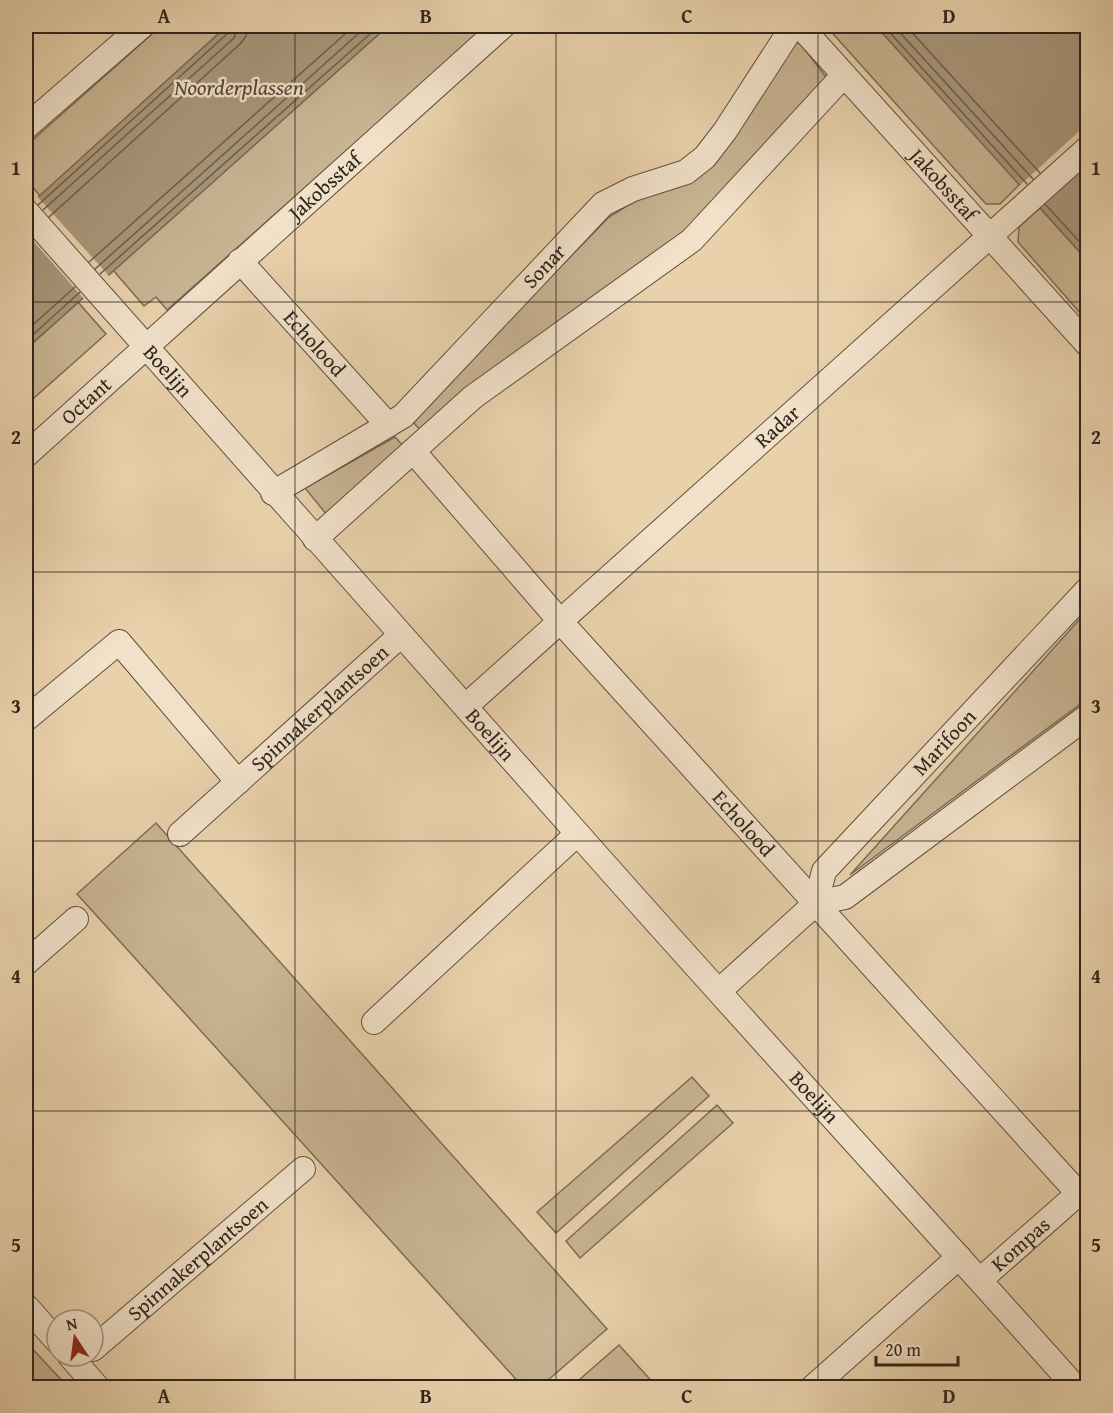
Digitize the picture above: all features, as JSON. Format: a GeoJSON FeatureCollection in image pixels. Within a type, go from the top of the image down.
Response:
{"type":"FeatureCollection","features":[{"type":"Feature","properties":{"kind":"street"},"geometry":{"type":"LineString","coordinates":[[26,127],[142,26]]}},
{"type":"Feature","properties":{"kind":"street","name":"Jakobsstaf"},"geometry":{"type":"LineString","coordinates":[[144,346],[503,26]]}},
{"type":"Feature","properties":{"kind":"street","name":"Sonar"},"geometry":{"type":"LineString","coordinates":[[273,493],[403,416],[433,387],[603,204],[633,189],[686,172],[705,157],[793,26]]}},
{"type":"Feature","properties":{"kind":"street","name":"Jakobsstaf"},"geometry":{"type":"LineString","coordinates":[[800,26],[1088,345]]}},
{"type":"Feature","properties":{"kind":"street"},"geometry":{"type":"LineString","coordinates":[[315,539],[474,397],[692,240],[844,75]]}},
{"type":"Feature","properties":{"kind":"street","name":"Radar"},"geometry":{"type":"LineString","coordinates":[[467,705],[1088,148]]}},
{"type":"Feature","properties":{"kind":"street","name":"Boelijn"},"geometry":{"type":"LineString","coordinates":[[26,212],[273,493],[467,705],[578,834],[1076,1388]]}},
{"type":"Feature","properties":{"kind":"street","name":"Echolood"},"geometry":{"type":"LineString","coordinates":[[240,261],[388,425]]}},
{"type":"Feature","properties":{"kind":"street","name":"Octant"},"geometry":{"type":"LineString","coordinates":[[26,455],[123,368],[144,346]]}},
{"type":"Feature","properties":{"kind":"street","name":"Echolood"},"geometry":{"type":"LineString","coordinates":[[413,451],[560,621],[816,903],[1083,1189]]}},
{"type":"Feature","properties":{"kind":"street","name":"Marifoon"},"geometry":{"type":"LineString","coordinates":[[816,903],[824,870],[1088,589]]}},
{"type":"Feature","properties":{"kind":"street","name":"Spinnakerplantsoen"},"geometry":{"type":"LineString","coordinates":[[180,834],[401,635]]}},
{"type":"Feature","properties":{"kind":"street","name":"Spinnakerplantsoen"},"geometry":{"type":"LineString","coordinates":[[26,719],[119,642],[238,782]]}},
{"type":"Feature","properties":{"kind":"street"},"geometry":{"type":"LineString","coordinates":[[719,991],[816,903],[845,897],[1088,716]]}},
{"type":"Feature","properties":{"kind":"street"},"geometry":{"type":"LineString","coordinates":[[374,1022],[578,834]]}},
{"type":"Feature","properties":{"kind":"street"},"geometry":{"type":"LineString","coordinates":[[26,963],[76,919]]}},
{"type":"Feature","properties":{"kind":"street","name":"Spinnakerplantsoen"},"geometry":{"type":"LineString","coordinates":[[105,1336],[303,1169]]}},
{"type":"Feature","properties":{"kind":"street","name":"Kompas"},"geometry":{"type":"LineString","coordinates":[[980,1280],[1083,1189]]}},
{"type":"Feature","properties":{"kind":"street"},"geometry":{"type":"LineString","coordinates":[[813,1388],[959,1257]]}},
{"type":"Feature","properties":{"kind":"street"},"geometry":{"type":"LineString","coordinates":[[26,1306],[45,1327]]}},
{"type":"Feature","properties":{"kind":"street"},"geometry":{"type":"LineString","coordinates":[[87,1368],[98,1388]]}},
{"type":"Feature","properties":{"kind":"shaded area"},"geometry":{"type":"Polygon","coordinates":[[[161,26],[227,26],[40,196],[26,179],[26,146],[161,26]]]}},
{"type":"Feature","properties":{"kind":"shaded area"},"geometry":{"type":"Polygon","coordinates":[[[388,26],[487,26],[167,310],[156,297],[144,306],[113,270],[388,26]]]}},
{"type":"Feature","properties":{"kind":"shaded area"},"geometry":{"type":"Polygon","coordinates":[[[826,26],[876,26],[1020,184],[1000,204],[986,204],[826,26]]]}},
{"type":"Feature","properties":{"kind":"shaded area"},"geometry":{"type":"Polygon","coordinates":[[[790,43],[800,43],[829,81],[689,233],[424,434],[411,420],[609,217],[643,196],[694,180],[790,43]]]}},
{"type":"Feature","properties":{"kind":"shaded area"},"geometry":{"type":"Polygon","coordinates":[[[1040,208],[1087,260],[1087,321],[1018,242],[1019,227],[1040,208]]]}},
{"type":"Feature","properties":{"kind":"shaded area"},"geometry":{"type":"Polygon","coordinates":[[[78,302],[106,334],[26,405],[26,349],[78,302]]]}},
{"type":"Feature","properties":{"kind":"shaded area"},"geometry":{"type":"Polygon","coordinates":[[[395,437],[405,448],[327,515],[305,488],[395,437]]]}},
{"type":"Feature","properties":{"kind":"shaded area"},"geometry":{"type":"Polygon","coordinates":[[[1087,611],[1087,699],[850,875],[1087,611]]]}},
{"type":"Feature","properties":{"kind":"shaded area"},"geometry":{"type":"Polygon","coordinates":[[[156,823],[607,1329],[540,1387],[523,1387],[77,894],[156,823]]]}},
{"type":"Feature","properties":{"kind":"shaded area"},"geometry":{"type":"Polygon","coordinates":[[[692,1077],[709,1096],[556,1233],[537,1212],[692,1077]]]}},
{"type":"Feature","properties":{"kind":"shaded area"},"geometry":{"type":"Polygon","coordinates":[[[717,1105],[733,1123],[580,1258],[566,1241],[717,1105]]]}},
{"type":"Feature","properties":{"kind":"shaded area"},"geometry":{"type":"Polygon","coordinates":[[[26,1342],[45,1362],[45,1368],[50,1368],[68,1387],[26,1387],[26,1342]]]}},
{"type":"Feature","properties":{"kind":"shaded area"},"geometry":{"type":"Polygon","coordinates":[[[619,1345],[657,1387],[571,1387],[619,1345]]]}},
{"type":"Feature","properties":{"kind":"water","name":"Noorderplassen"},"geometry":{"type":"Polygon","coordinates":[[[227,26],[388,26],[26,349],[26,208],[227,26]]]}},
{"type":"Feature","properties":{"kind":"water"},"geometry":{"type":"Polygon","coordinates":[[[876,26],[1085,26],[1088,28],[1087,260],[876,26]]]}},
{"type":"Feature","properties":{"kind":"pier"},"geometry":{"type":"Polygon","coordinates":[[[1087,124],[1087,163],[1037,208],[1018,187],[1087,124]]]}},
{"type":"Feature","properties":{"kind":"pier"},"geometry":{"type":"Polygon","coordinates":[[[36,195],[110,277],[85,300],[26,233],[26,204],[36,195]]]}}]}
